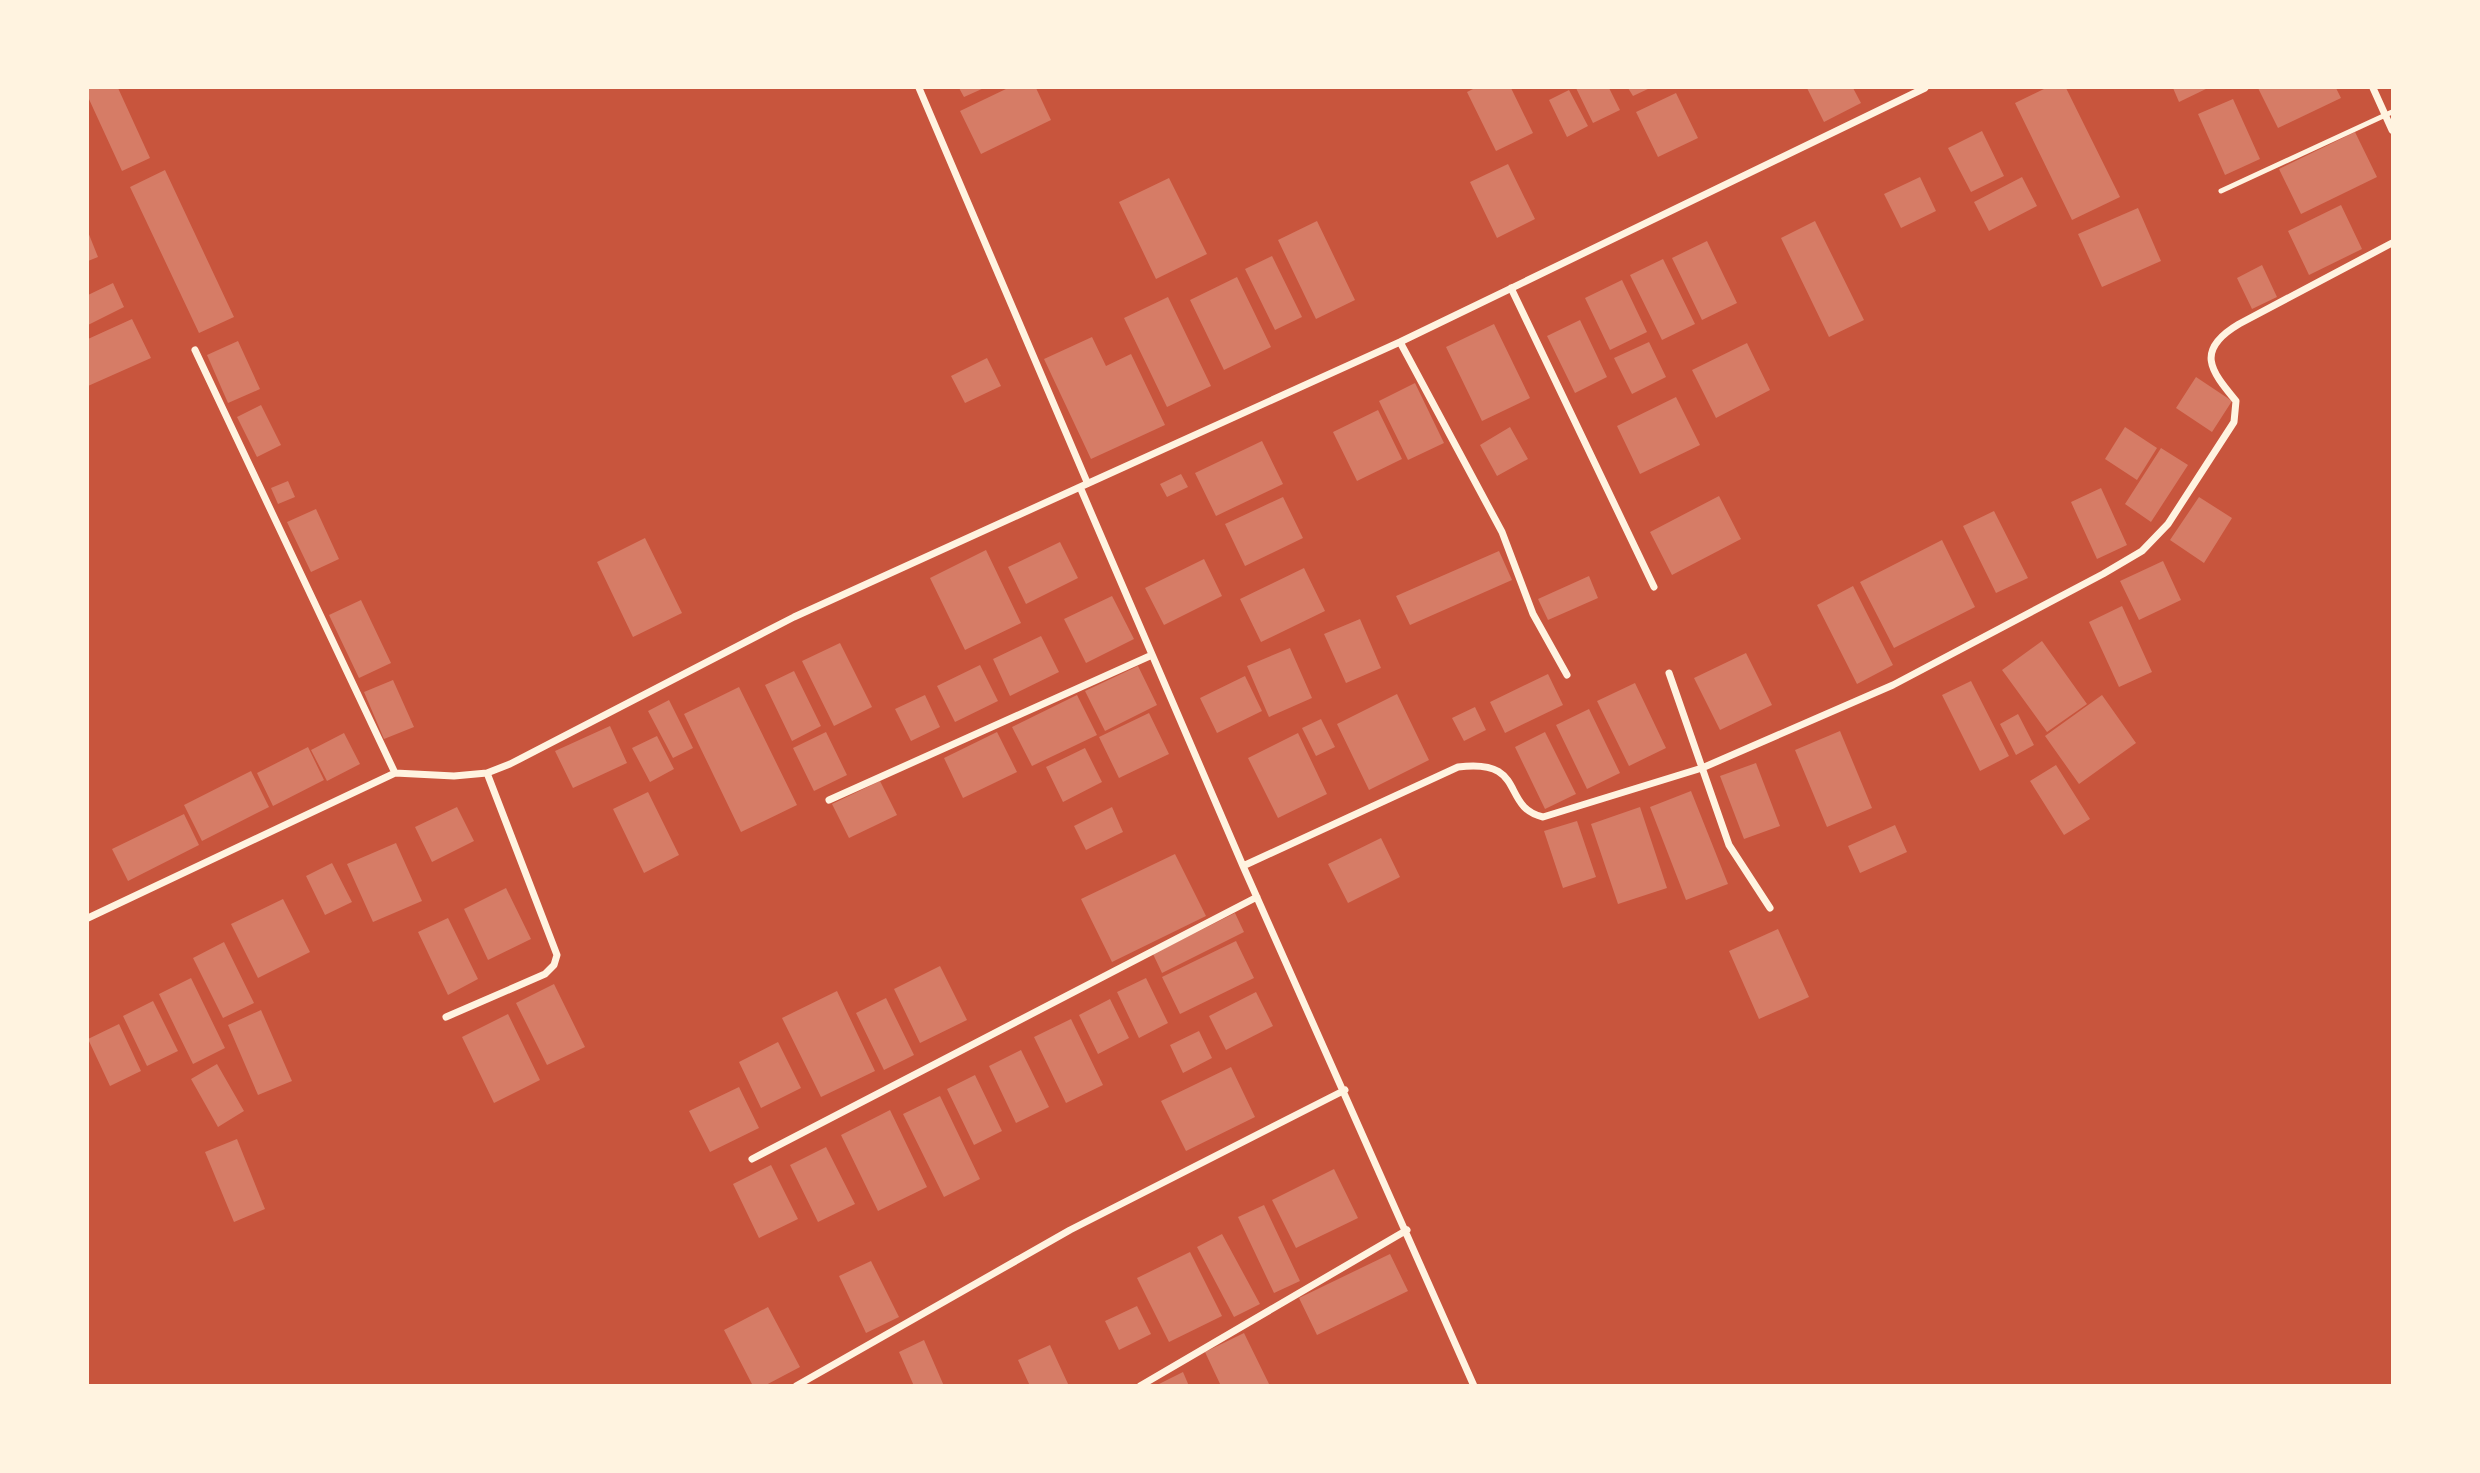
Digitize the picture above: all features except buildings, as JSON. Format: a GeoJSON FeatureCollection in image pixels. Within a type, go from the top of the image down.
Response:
{"type":"FeatureCollection","features":[{"type":"Feature","properties":{"kind":"street"},"geometry":{"type":"LineString","coordinates":[[919,88],[1153,655],[1257,897],[1474,1385]]}},
{"type":"Feature","properties":{"kind":"street"},"geometry":{"type":"LineString","coordinates":[[88,918],[395,774],[454,776],[487,773],[510,764],[793,617],[1400,342],[1925,88]]}},
{"type":"Feature","properties":{"kind":"street"},"geometry":{"type":"LineString","coordinates":[[2373,88],[2389,113],[2392,130]]}},
{"type":"Feature","properties":{"kind":"street"},"geometry":{"type":"LineString","coordinates":[[1244,866],[1458,766],[1480,764],[1491,767],[1513,785],[1519,802],[1530,814],[1543,817],[1702,768],[1893,685],[2142,551],[2168,524],[2234,422],[2236,401],[2211,369],[2210,358],[2220,339],[2239,324],[2392,243]]}},
{"type":"Feature","properties":{"kind":"street"},"geometry":{"type":"LineString","coordinates":[[1511,288],[1654,587]]}},
{"type":"Feature","properties":{"kind":"street"},"geometry":{"type":"LineString","coordinates":[[1400,342],[1483,494],[1515,563],[1533,614],[1567,675]]}},
{"type":"Feature","properties":{"kind":"street"},"geometry":{"type":"LineString","coordinates":[[195,350],[395,774]]}},
{"type":"Feature","properties":{"kind":"street"},"geometry":{"type":"LineString","coordinates":[[830,800],[1153,655]]}},
{"type":"Feature","properties":{"kind":"street"},"geometry":{"type":"LineString","coordinates":[[1669,674],[1729,845],[1770,908]]}},
{"type":"Feature","properties":{"kind":"street"},"geometry":{"type":"LineString","coordinates":[[446,1017],[545,974],[554,965],[556,954],[487,773]]}},
{"type":"Feature","properties":{"kind":"street"},"geometry":{"type":"LineString","coordinates":[[752,1159],[1257,897]]}},
{"type":"Feature","properties":{"kind":"street"},"geometry":{"type":"LineString","coordinates":[[796,1385],[1070,1230],[1345,1090]]}},
{"type":"Feature","properties":{"kind":"street"},"geometry":{"type":"LineString","coordinates":[[1140,1385],[1407,1230]]}},
{"type":"Feature","properties":{"kind":"lane"},"geometry":{"type":"LineString","coordinates":[[2221,191],[2389,113]]}}]}
